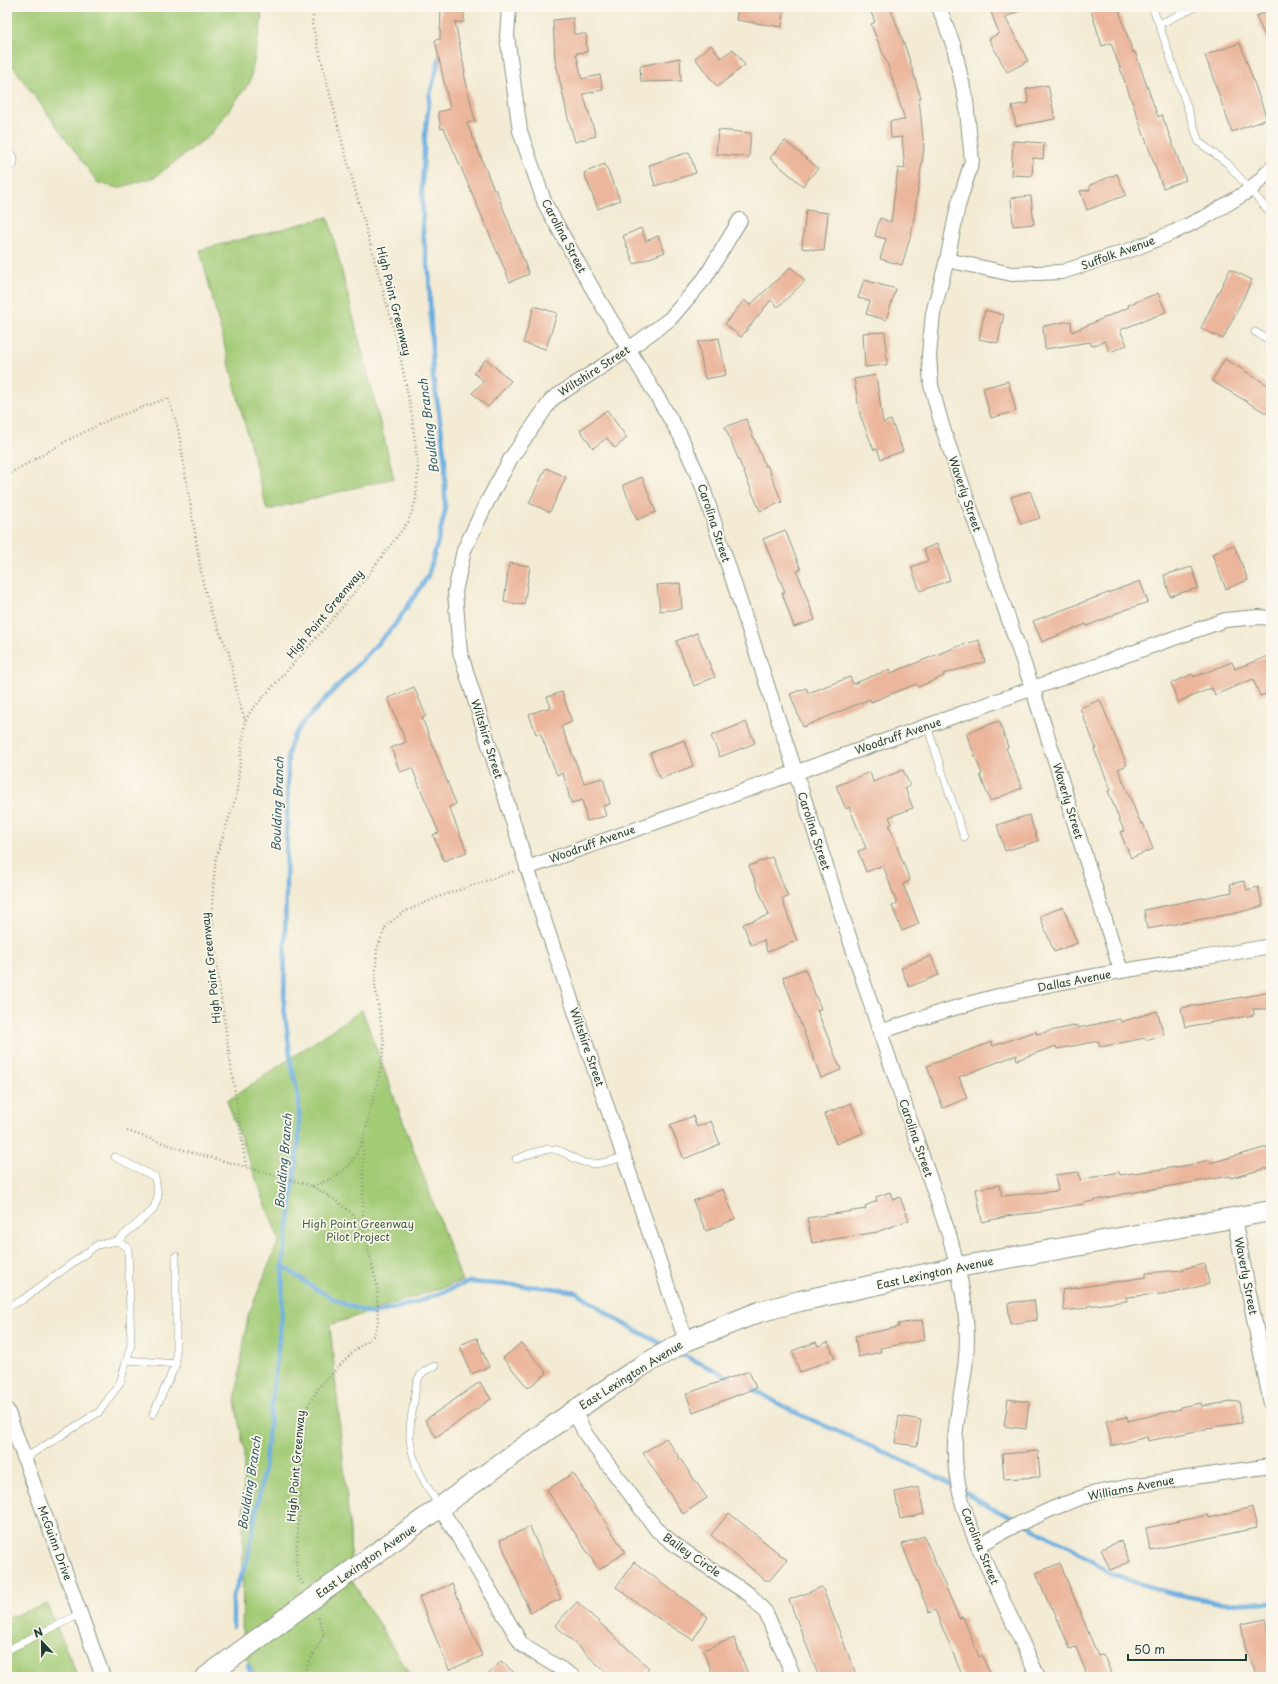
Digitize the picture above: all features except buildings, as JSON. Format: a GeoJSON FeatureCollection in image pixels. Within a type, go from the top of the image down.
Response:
{"type":"FeatureCollection","features":[{"type":"Feature","properties":{"kind":"main road","name":"East Lexington Avenue"},"geometry":{"type":"LineString","coordinates":[[206,1677],[302,1606],[574,1411],[640,1367],[686,1341],[759,1312],[800,1301],[958,1267],[1271,1211]]}},
{"type":"Feature","properties":{"kind":"street","name":"Carolina Street"},"geometry":{"type":"LineString","coordinates":[[509,7],[506,36],[520,131],[546,204],[592,288],[680,435],[702,486],[880,1032],[950,1238],[958,1267],[965,1310],[966,1356],[956,1436],[955,1468],[964,1513],[1038,1677]]}},
{"type":"Feature","properties":{"kind":"street","name":"Waverly Street"},"geometry":{"type":"LineString","coordinates":[[939,7],[954,47],[966,101],[972,161],[958,206],[947,260],[933,313],[929,355],[931,385],[943,429],[1033,690],[1121,971]]}},
{"type":"Feature","properties":{"kind":"street","name":"Suffolk Avenue"},"geometry":{"type":"LineString","coordinates":[[947,260],[1012,274],[1062,272],[1136,248],[1209,215],[1250,190],[1271,169]]}},
{"type":"Feature","properties":{"kind":"street","name":"Wiltshire Street"},"geometry":{"type":"LineString","coordinates":[[686,1341],[527,868],[460,652],[455,592],[464,550],[485,506],[511,458],[552,399],[629,350],[670,318],[704,278],[740,220]]}},
{"type":"Feature","properties":{"kind":"street","name":"Woodruff Avenue"},"geometry":{"type":"LineString","coordinates":[[527,868],[795,771],[1033,690],[1225,620],[1258,617],[1271,618]]}},
{"type":"Feature","properties":{"kind":"street","name":"Dallas Avenue"},"geometry":{"type":"LineString","coordinates":[[880,1032],[930,1015],[1003,995],[1121,971],[1271,946]]}},
{"type":"Feature","properties":{"kind":"street","name":"Waverly Street"},"geometry":{"type":"LineString","coordinates":[[1234,1218],[1271,1404]]}},
{"type":"Feature","properties":{"kind":"street","name":"McGuinn Drive"},"geometry":{"type":"LineString","coordinates":[[7,1410],[103,1677]]}},
{"type":"Feature","properties":{"kind":"street","name":"Bailey Circle"},"geometry":{"type":"LineString","coordinates":[[574,1411],[586,1435],[656,1530],[678,1547],[750,1595],[766,1612],[794,1677]]}},
{"type":"Feature","properties":{"kind":"street","name":"Williams Avenue"},"geometry":{"type":"LineString","coordinates":[[978,1546],[1010,1528],[1042,1513],[1091,1494],[1131,1486],[1271,1466]]}},
{"type":"Feature","properties":{"kind":"street"},"geometry":{"type":"LineString","coordinates":[[440,1508],[522,1645],[574,1677]]}},
{"type":"Feature","properties":{"kind":"lane"},"geometry":{"type":"LineString","coordinates":[[1152,7],[1199,142],[1227,163],[1271,214]]}},
{"type":"Feature","properties":{"kind":"lane"},"geometry":{"type":"LineString","coordinates":[[1159,24],[1196,7]]}},
{"type":"Feature","properties":{"kind":"lane"},"geometry":{"type":"LineString","coordinates":[[7,147],[14,158],[13,165],[7,170]]}},
{"type":"Feature","properties":{"kind":"lane"},"geometry":{"type":"LineString","coordinates":[[1255,332],[1271,342]]}},
{"type":"Feature","properties":{"kind":"lane"},"geometry":{"type":"LineString","coordinates":[[927,726],[964,837]]}},
{"type":"Feature","properties":{"kind":"lane"},"geometry":{"type":"LineString","coordinates":[[516,1159],[552,1149],[589,1164],[602,1163],[624,1157]]}},
{"type":"Feature","properties":{"kind":"lane"},"geometry":{"type":"LineString","coordinates":[[7,1307],[22,1300],[97,1245],[117,1241],[153,1210],[158,1197],[155,1177],[115,1157]]}},
{"type":"Feature","properties":{"kind":"lane"},"geometry":{"type":"LineString","coordinates":[[24,1458],[99,1412],[120,1383],[131,1345],[128,1248],[117,1241]]}},
{"type":"Feature","properties":{"kind":"lane"},"geometry":{"type":"LineString","coordinates":[[153,1414],[176,1364],[176,1256]]}},
{"type":"Feature","properties":{"kind":"lane"},"geometry":{"type":"LineString","coordinates":[[126,1360],[176,1364]]}},
{"type":"Feature","properties":{"kind":"lane"},"geometry":{"type":"LineString","coordinates":[[435,1366],[421,1373],[417,1379],[410,1423],[410,1440],[418,1471],[440,1508]]}},
{"type":"Feature","properties":{"kind":"lane"},"geometry":{"type":"LineString","coordinates":[[7,1650],[80,1614]]}},
{"type":"Feature","properties":{"kind":"path","name":"High Point Greenway"},"geometry":{"type":"LineString","coordinates":[[314,7],[312,24],[399,352],[412,416],[418,469],[416,500],[408,522],[362,583],[325,628],[251,710],[245,721],[236,797],[216,857],[212,889],[212,914],[217,971],[246,1167],[268,1172],[312,1186],[335,1200],[357,1219],[363,1228]]}},
{"type":"Feature","properties":{"kind":"path"},"geometry":{"type":"LineString","coordinates":[[7,475],[72,438],[113,418],[168,398],[178,428],[203,583],[210,612],[229,652],[239,702],[245,721]]}},
{"type":"Feature","properties":{"kind":"path","name":"High Point Greenway"},"geometry":{"type":"LineString","coordinates":[[312,1186],[332,1178],[347,1168],[363,1140],[381,1068],[384,1044],[375,984],[377,949],[386,926],[402,913],[438,897],[527,868]]}},
{"type":"Feature","properties":{"kind":"path"},"geometry":{"type":"LineString","coordinates":[[127,1131],[190,1152],[246,1167]]}},
{"type":"Feature","properties":{"kind":"path","name":"High Point Greenway"},"geometry":{"type":"LineString","coordinates":[[305,1588],[298,1576],[296,1561],[305,1423],[308,1406],[319,1387],[353,1352],[374,1334],[378,1322],[377,1285],[363,1228],[363,1140]]}},
{"type":"Feature","properties":{"kind":"path"},"geometry":{"type":"LineString","coordinates":[[305,1677],[305,1670],[324,1635],[320,1619],[316,1611]]}},
{"type":"Feature","properties":{"kind":"green space"},"geometry":{"type":"Polygon","coordinates":[[[7,7],[260,7],[262,18],[250,82],[210,135],[155,177],[118,188],[98,183],[7,58],[7,7]]]}},
{"type":"Feature","properties":{"kind":"green space"},"geometry":{"type":"Polygon","coordinates":[[[328,217],[394,478],[267,510],[200,250],[328,217]]]}},
{"type":"Feature","properties":{"kind":"green space","name":"High Point Greenway Pilot Project"},"geometry":{"type":"Polygon","coordinates":[[[362,1010],[462,1281],[330,1325],[350,1530],[351,1579],[411,1677],[257,1677],[242,1651],[244,1449],[235,1402],[248,1316],[279,1240],[227,1101],[362,1010]]]}},
{"type":"Feature","properties":{"kind":"green space"},"geometry":{"type":"Polygon","coordinates":[[[47,1604],[78,1677],[7,1677],[7,1618],[47,1604]]]}},
{"type":"Feature","properties":{"kind":"waterway","name":"Boulding Branch"},"geometry":{"type":"LineString","coordinates":[[233,1627],[233,1595],[247,1562],[264,1469],[282,1313],[283,1266],[299,1140],[299,1099],[291,1062],[284,1007],[288,754],[293,738],[303,723],[394,626],[428,576],[445,511],[445,461],[433,377],[429,273],[423,234],[422,186],[425,135],[430,94],[441,52]]}},
{"type":"Feature","properties":{"kind":"waterway"},"geometry":{"type":"LineString","coordinates":[[283,1266],[314,1288],[344,1304],[372,1314],[414,1303],[469,1282],[552,1288],[576,1292],[617,1320],[665,1346]]}},
{"type":"Feature","properties":{"kind":"waterway"},"geometry":{"type":"LineString","coordinates":[[677,1352],[735,1380]]}},
{"type":"Feature","properties":{"kind":"waterway"},"geometry":{"type":"LineString","coordinates":[[749,1387],[792,1411],[928,1472],[956,1487]]}},
{"type":"Feature","properties":{"kind":"waterway"},"geometry":{"type":"LineString","coordinates":[[963,1491],[989,1507],[1020,1521]]}},
{"type":"Feature","properties":{"kind":"waterway"},"geometry":{"type":"LineString","coordinates":[[1027,1524],[1052,1539],[1071,1547],[1111,1574],[1124,1579],[1175,1594],[1226,1604],[1271,1602]]}},
{"type":"Feature","properties":{"kind":"waterway","name":"Boulding Branch"},"geometry":{"type":"LineString","coordinates":[[248,1665],[252,1677]]}}]}
